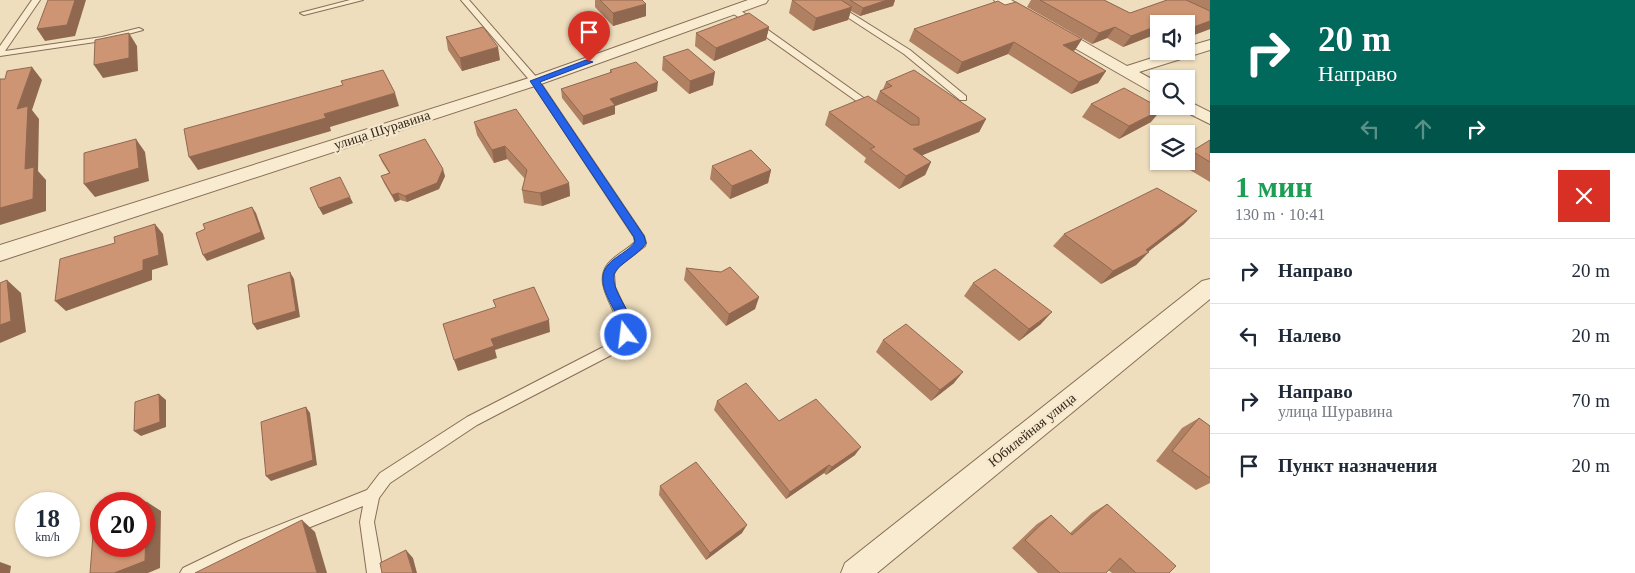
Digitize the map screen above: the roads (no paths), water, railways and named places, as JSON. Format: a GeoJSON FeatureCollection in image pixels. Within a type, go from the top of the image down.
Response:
{"type":"FeatureCollection","features":[{"type":"Feature","properties":{"kind":"street"},"geometry":{"type":"LineString","coordinates":[[1001,0],[1150,85]]}},
{"type":"Feature","properties":{"kind":"street","name":"улица Шуравина"},"geometry":{"type":"LineString","coordinates":[[0,253],[534,81],[745,4]]}},
{"type":"Feature","properties":{"kind":"street"},"geometry":{"type":"LineString","coordinates":[[1126,71],[1210,45]]}},
{"type":"Feature","properties":{"kind":"street"},"geometry":{"type":"LineString","coordinates":[[1195,110],[1210,119]]}},
{"type":"Feature","properties":{"kind":"street","name":"Юбилейная улица"},"geometry":{"type":"LineString","coordinates":[[855,573],[1210,287]]}},
{"type":"Feature","properties":{"kind":"lane"},"geometry":{"type":"LineString","coordinates":[[0,53],[36,0]]}},
{"type":"Feature","properties":{"kind":"lane"},"geometry":{"type":"LineString","coordinates":[[304,13],[360,0]]}},
{"type":"Feature","properties":{"kind":"lane"},"geometry":{"type":"LineString","coordinates":[[375,573],[367,522],[372,495],[385,478],[472,421],[617,346],[626,335],[625,322],[608,284],[608,274],[612,267],[635,250],[641,243],[639,236],[534,81],[465,0]]}},
{"type":"Feature","properties":{"kind":"lane"},"geometry":{"type":"LineString","coordinates":[[825,0],[907,52],[963,98]]}},
{"type":"Feature","properties":{"kind":"lane"},"geometry":{"type":"LineString","coordinates":[[745,4],[878,113]]}},
{"type":"Feature","properties":{"kind":"lane"},"geometry":{"type":"LineString","coordinates":[[0,53],[102,39],[139,30]]}},
{"type":"Feature","properties":{"kind":"lane"},"geometry":{"type":"LineString","coordinates":[[188,573],[244,546],[372,495]]}}]}
